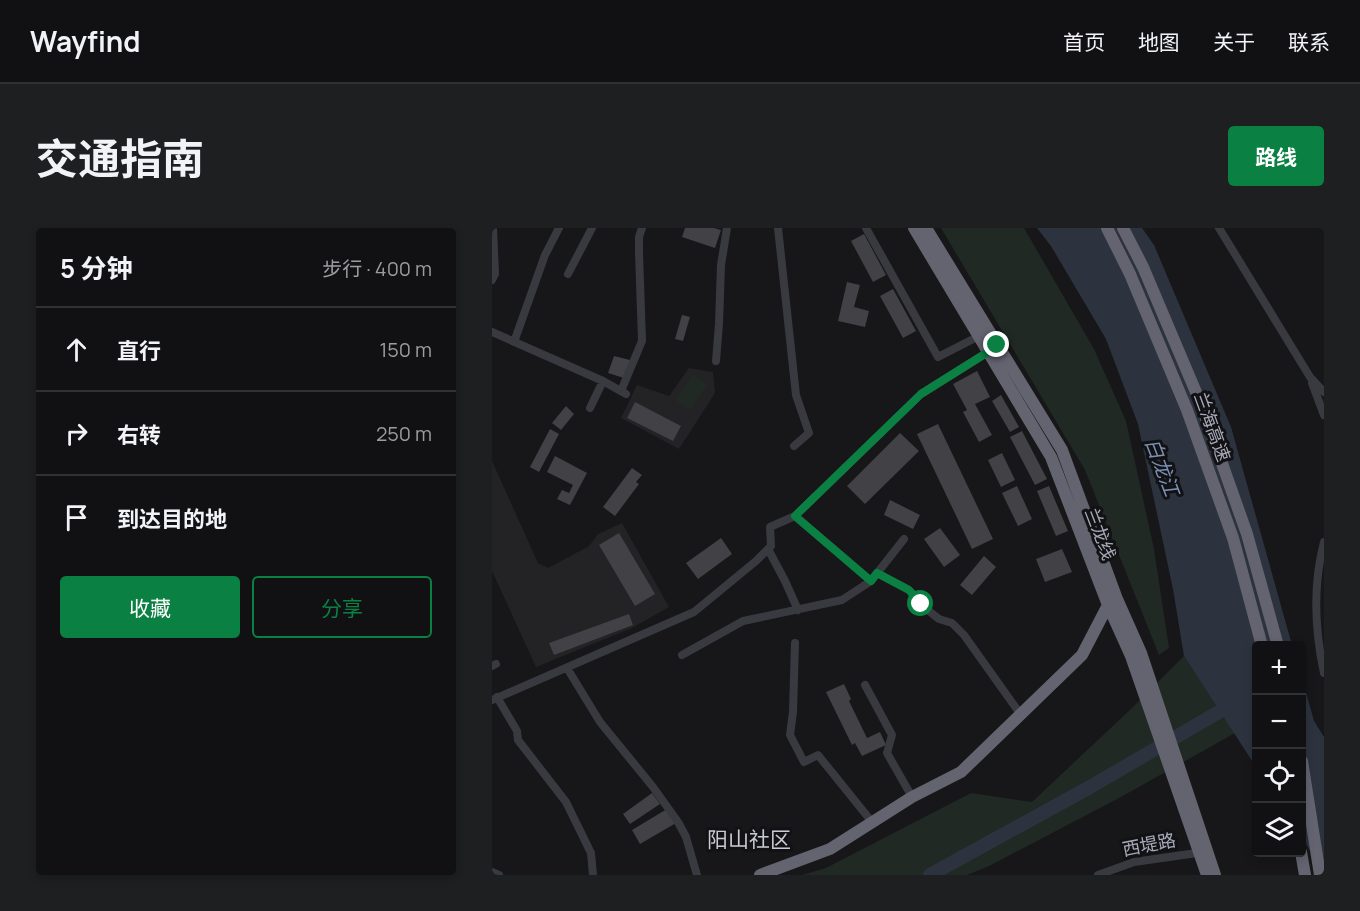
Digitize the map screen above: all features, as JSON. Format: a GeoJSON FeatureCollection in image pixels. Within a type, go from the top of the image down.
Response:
{"type":"FeatureCollection","features":[{"type":"Feature","properties":{"kind":"highway","name":"兰龙线"},"geometry":{"type":"LineString","coordinates":[[914,228],[993,348],[1051,457],[1136,655],[1203,852],[1215,875]]}},
{"type":"Feature","properties":{"kind":"highway","name":"兰龙线"},"geometry":{"type":"LineString","coordinates":[[926,228],[984,334]]}},
{"type":"Feature","properties":{"kind":"highway","name":"兰海高速"},"geometry":{"type":"LineString","coordinates":[[1107,228],[1130,274],[1187,410],[1233,538],[1261,641]]}},
{"type":"Feature","properties":{"kind":"highway","name":"兰海高速"},"geometry":{"type":"LineString","coordinates":[[1123,228],[1143,267],[1202,404],[1247,534],[1277,641]]}},
{"type":"Feature","properties":{"kind":"highway"},"geometry":{"type":"LineString","coordinates":[[760,875],[830,849],[912,797],[962,772],[1082,655],[1112,602]]}},
{"type":"Feature","properties":{"kind":"highway"},"geometry":{"type":"LineString","coordinates":[[1306,787],[1320,875]]}},
{"type":"Feature","properties":{"kind":"highway","name":"兰龙线"},"geometry":{"type":"LineString","coordinates":[[1203,852],[1207,875]]}},
{"type":"Feature","properties":{"kind":"highway"},"geometry":{"type":"LineString","coordinates":[[1302,857],[1305,875]]}},
{"type":"Feature","properties":{"kind":"street"},"geometry":{"type":"LineString","coordinates":[[492,280],[495,274],[493,228]]}},
{"type":"Feature","properties":{"kind":"street"},"geometry":{"type":"LineString","coordinates":[[513,342],[545,255],[559,228]]}},
{"type":"Feature","properties":{"kind":"street"},"geometry":{"type":"LineString","coordinates":[[568,274],[592,228]]}},
{"type":"Feature","properties":{"kind":"street"},"geometry":{"type":"LineString","coordinates":[[492,332],[624,392],[642,341],[639,252],[639,237],[642,228]]}},
{"type":"Feature","properties":{"kind":"street"},"geometry":{"type":"LineString","coordinates":[[716,361],[720,265],[727,228]]}},
{"type":"Feature","properties":{"kind":"street"},"geometry":{"type":"LineString","coordinates":[[778,228],[796,395],[809,433],[794,446]]}},
{"type":"Feature","properties":{"kind":"street"},"geometry":{"type":"LineString","coordinates":[[866,228],[938,357],[984,334]]}},
{"type":"Feature","properties":{"kind":"street"},"geometry":{"type":"LineString","coordinates":[[1219,228],[1310,377],[1324,415]]}},
{"type":"Feature","properties":{"kind":"street"},"geometry":{"type":"LineString","coordinates":[[593,875],[591,853],[566,802],[518,740],[517,731],[494,699],[694,612],[771,546],[770,527],[795,516],[921,394],[993,348]]}},
{"type":"Feature","properties":{"kind":"street"},"geometry":{"type":"LineString","coordinates":[[1310,377],[1324,392]]}},
{"type":"Feature","properties":{"kind":"street"},"geometry":{"type":"LineString","coordinates":[[590,408],[603,381]]}},
{"type":"Feature","properties":{"kind":"street"},"geometry":{"type":"LineString","coordinates":[[795,516],[871,581]]}},
{"type":"Feature","properties":{"kind":"street"},"geometry":{"type":"LineString","coordinates":[[682,655],[743,621],[842,600],[871,581],[904,539]]}},
{"type":"Feature","properties":{"kind":"street"},"geometry":{"type":"LineString","coordinates":[[1324,542],[1316,593],[1319,653],[1324,673]]}},
{"type":"Feature","properties":{"kind":"street"},"geometry":{"type":"LineString","coordinates":[[768,549],[798,610]]}},
{"type":"Feature","properties":{"kind":"street"},"geometry":{"type":"LineString","coordinates":[[877,573],[909,590],[939,619],[952,623],[964,635],[1021,715]]}},
{"type":"Feature","properties":{"kind":"street"},"geometry":{"type":"LineString","coordinates":[[795,642],[790,735],[804,762],[819,755],[872,822]]}},
{"type":"Feature","properties":{"kind":"street"},"geometry":{"type":"LineString","coordinates":[[567,668],[600,722],[653,787],[678,822],[686,837],[697,875]]}},
{"type":"Feature","properties":{"kind":"street"},"geometry":{"type":"LineString","coordinates":[[865,685],[892,735],[887,753],[912,797]]}},
{"type":"Feature","properties":{"kind":"street","name":"西堤路"},"geometry":{"type":"LineString","coordinates":[[1098,875],[1134,862],[1203,852]]}},
{"type":"Feature","properties":{"kind":"street"},"geometry":{"type":"LineString","coordinates":[[492,872],[499,875]]}},
{"type":"Feature","properties":{"kind":"shaded area"},"geometry":{"type":"Polygon","coordinates":[[[941,228],[1024,228],[1094,349],[1126,421],[1154,549],[1169,648],[1159,655],[1085,470],[941,228]]]}},
{"type":"Feature","properties":{"kind":"shaded area"},"geometry":{"type":"Polygon","coordinates":[[[689,368],[713,372],[715,393],[679,449],[621,418],[637,385],[669,396],[689,368]]]}},
{"type":"Feature","properties":{"kind":"shaded area"},"geometry":{"type":"Polygon","coordinates":[[[693,375],[707,385],[690,410],[675,400],[693,375]]]}},
{"type":"Feature","properties":{"kind":"shaded area"},"geometry":{"type":"Polygon","coordinates":[[[492,461],[538,563],[548,568],[589,546],[598,534],[622,523],[669,607],[632,628],[536,667],[492,571],[492,461]]]}},
{"type":"Feature","properties":{"kind":"shaded area"},"geometry":{"type":"Polygon","coordinates":[[[1184,656],[1235,733],[1121,797],[989,866],[967,875],[802,875],[826,868],[971,793],[1032,802],[1184,656]]]}},
{"type":"Feature","properties":{"kind":"water","name":"白龙江"},"geometry":{"type":"Polygon","coordinates":[[[1037,228],[1142,228],[1154,245],[1231,427],[1291,641],[1252,641],[1252,761],[1184,656],[1173,589],[1138,424],[1106,339],[1051,246],[1037,228]]]}},
{"type":"Feature","properties":{"kind":"water"},"geometry":{"type":"Polygon","coordinates":[[[1306,692],[1314,721],[1324,737],[1324,875],[1306,844],[1306,692]]]}},
{"type":"Feature","properties":{"kind":"building"},"geometry":{"type":"Polygon","coordinates":[[[685,228],[721,230],[715,248],[682,237],[685,228]]]}},
{"type":"Feature","properties":{"kind":"building"},"geometry":{"type":"Polygon","coordinates":[[[864,234],[886,275],[873,282],[851,241],[864,234]]]}},
{"type":"Feature","properties":{"kind":"building"},"geometry":{"type":"Polygon","coordinates":[[[847,282],[860,285],[854,307],[869,311],[865,327],[838,321],[847,282]]]}},
{"type":"Feature","properties":{"kind":"building"},"geometry":{"type":"Polygon","coordinates":[[[893,289],[916,331],[903,338],[880,296],[893,289]]]}},
{"type":"Feature","properties":{"kind":"building"},"geometry":{"type":"Polygon","coordinates":[[[682,315],[690,317],[683,341],[675,339],[682,315]]]}},
{"type":"Feature","properties":{"kind":"building"},"geometry":{"type":"Polygon","coordinates":[[[614,356],[630,360],[624,378],[608,373],[614,356]]]}},
{"type":"Feature","properties":{"kind":"building"},"geometry":{"type":"Polygon","coordinates":[[[977,371],[990,397],[975,404],[992,435],[979,442],[963,412],[967,410],[953,384],[977,371]]]}},
{"type":"Feature","properties":{"kind":"building"},"geometry":{"type":"Polygon","coordinates":[[[1001,395],[1019,427],[1010,432],[992,401],[1001,395]]]}},
{"type":"Feature","properties":{"kind":"building"},"geometry":{"type":"Polygon","coordinates":[[[635,402],[681,426],[673,441],[627,418],[635,402]]]}},
{"type":"Feature","properties":{"kind":"building"},"geometry":{"type":"Polygon","coordinates":[[[566,406],[574,414],[561,430],[552,423],[566,406]]]}},
{"type":"Feature","properties":{"kind":"building"},"geometry":{"type":"Polygon","coordinates":[[[938,424],[993,539],[972,549],[917,434],[938,424]]]}},
{"type":"Feature","properties":{"kind":"building"},"geometry":{"type":"Polygon","coordinates":[[[550,429],[559,434],[539,472],[530,467],[550,429]]]}},
{"type":"Feature","properties":{"kind":"building"},"geometry":{"type":"Polygon","coordinates":[[[1022,431],[1047,479],[1035,485],[1010,437],[1022,431]]]}},
{"type":"Feature","properties":{"kind":"building"},"geometry":{"type":"Polygon","coordinates":[[[900,433],[919,451],[865,504],[847,486],[900,433]]]}},
{"type":"Feature","properties":{"kind":"building"},"geometry":{"type":"Polygon","coordinates":[[[1002,453],[1015,480],[1001,487],[988,460],[1002,453]]]}},
{"type":"Feature","properties":{"kind":"building"},"geometry":{"type":"Polygon","coordinates":[[[555,456],[587,473],[570,505],[557,499],[562,490],[569,493],[573,485],[547,472],[555,456]]]}},
{"type":"Feature","properties":{"kind":"building"},"geometry":{"type":"Polygon","coordinates":[[[632,468],[642,475],[636,482],[639,484],[615,516],[603,507],[632,468]]]}},
{"type":"Feature","properties":{"kind":"building"},"geometry":{"type":"Polygon","coordinates":[[[1017,486],[1032,519],[1018,526],[1002,493],[1017,486]]]}},
{"type":"Feature","properties":{"kind":"building"},"geometry":{"type":"Polygon","coordinates":[[[1049,486],[1068,531],[1056,536],[1037,491],[1049,486]]]}},
{"type":"Feature","properties":{"kind":"building"},"geometry":{"type":"Polygon","coordinates":[[[890,500],[920,515],[913,529],[884,515],[890,500]]]}},
{"type":"Feature","properties":{"kind":"building"},"geometry":{"type":"Polygon","coordinates":[[[940,528],[960,555],[944,567],[924,539],[940,528]]]}},
{"type":"Feature","properties":{"kind":"building"},"geometry":{"type":"Polygon","coordinates":[[[619,533],[655,594],[635,606],[599,545],[619,533]]]}},
{"type":"Feature","properties":{"kind":"building"},"geometry":{"type":"Polygon","coordinates":[[[721,538],[732,554],[698,579],[686,563],[721,538]]]}},
{"type":"Feature","properties":{"kind":"building"},"geometry":{"type":"Polygon","coordinates":[[[1062,549],[1072,572],[1045,582],[1036,559],[1062,549]]]}},
{"type":"Feature","properties":{"kind":"building"},"geometry":{"type":"Polygon","coordinates":[[[984,556],[996,567],[972,595],[960,585],[984,556]]]}},
{"type":"Feature","properties":{"kind":"building"},"geometry":{"type":"Polygon","coordinates":[[[629,614],[633,625],[554,655],[549,643],[629,614]]]}},
{"type":"Feature","properties":{"kind":"building"},"geometry":{"type":"Polygon","coordinates":[[[844,684],[851,699],[849,701],[867,738],[880,732],[886,745],[862,756],[855,743],[852,745],[826,692],[844,684]]]}},
{"type":"Feature","properties":{"kind":"building"},"geometry":{"type":"Polygon","coordinates":[[[652,793],[660,804],[630,824],[623,814],[652,793]]]}},
{"type":"Feature","properties":{"kind":"building"},"geometry":{"type":"Polygon","coordinates":[[[667,809],[676,823],[640,844],[632,830],[667,809]]]}},
{"type":"Feature","properties":{"kind":"waterway"},"geometry":{"type":"LineString","coordinates":[[930,875],[1090,787],[1236,702]]}},
{"type":"Feature","properties":{"kind":"district","name":"阳山社区"},"geometry":{"type":"Point","coordinates":[749,840]}},
{"type":"Feature","properties":{"kind":"route"},"geometry":{"type":"LineString","coordinates":[[921,604],[909,590],[877,573],[871,581],[795,516],[921,394],[997,345]]}}]}
